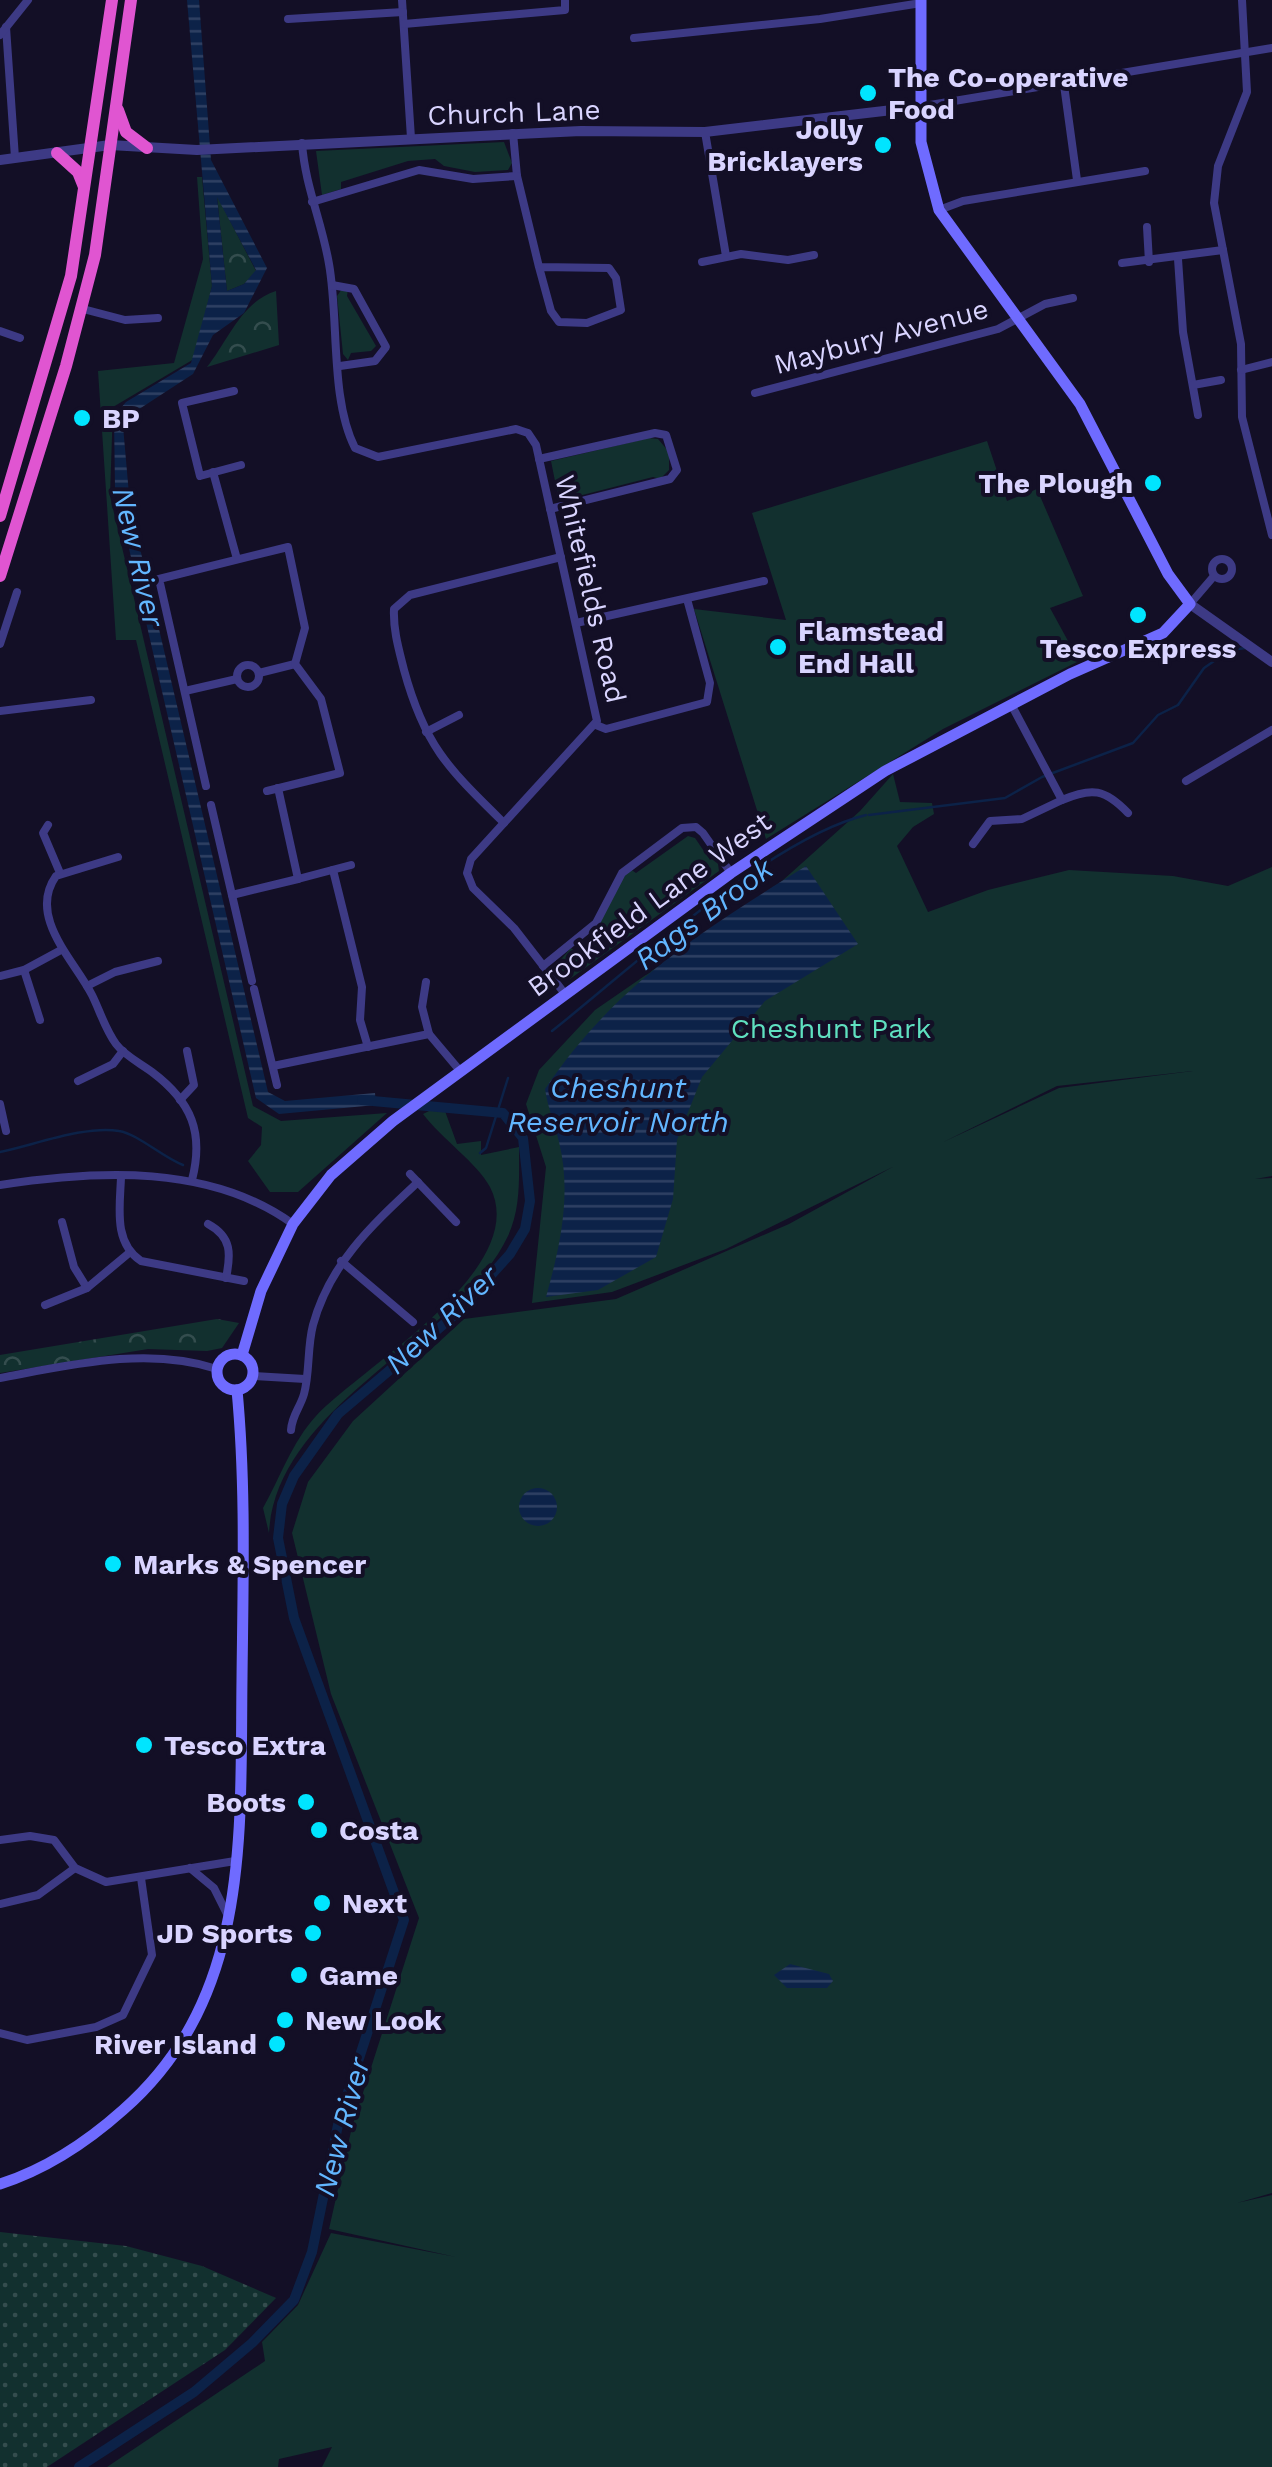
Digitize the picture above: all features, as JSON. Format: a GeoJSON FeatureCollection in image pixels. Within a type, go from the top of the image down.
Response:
{"type":"FeatureCollection","features":[{"type":"Feature","properties":{"kind":"highway"},"geometry":{"type":"LineString","coordinates":[[0,516],[71,276],[112,0]]}},
{"type":"Feature","properties":{"kind":"highway"},"geometry":{"type":"LineString","coordinates":[[0,576],[82,309],[131,0]]}},
{"type":"Feature","properties":{"kind":"highway"},"geometry":{"type":"LineString","coordinates":[[116,103],[126,132],[147,148]]}},
{"type":"Feature","properties":{"kind":"highway"},"geometry":{"type":"LineString","coordinates":[[58,153],[78,172],[86,189]]}},
{"type":"Feature","properties":{"kind":"main road"},"geometry":{"type":"LineString","coordinates":[[921,1],[924,78],[918,107],[929,185],[939,210],[1092,422],[1168,574],[1190,604]]}},
{"type":"Feature","properties":{"kind":"main road","name":"Brookfield Lane West"},"geometry":{"type":"LineString","coordinates":[[242,1355],[262,1291],[293,1224],[331,1175],[403,1114],[731,873],[885,771],[1011,704],[1163,633],[1190,604]]}},
{"type":"Feature","properties":{"kind":"main road"},"geometry":{"type":"LineString","coordinates":[[0,2184],[62,2158],[101,2130],[165,2068],[204,2006],[218,1970],[235,1861],[244,1527],[237,1390],[252,1376],[251,1364],[242,1355],[226,1356],[217,1370],[221,1383],[237,1390]]}},
{"type":"Feature","properties":{"kind":"street"},"geometry":{"type":"LineString","coordinates":[[15,158],[3,31],[28,0]]}},
{"type":"Feature","properties":{"kind":"street"},"geometry":{"type":"LineString","coordinates":[[402,0],[410,138]]}},
{"type":"Feature","properties":{"kind":"street"},"geometry":{"type":"LineString","coordinates":[[404,24],[566,10],[565,0]]}},
{"type":"Feature","properties":{"kind":"street"},"geometry":{"type":"LineString","coordinates":[[1242,0],[1247,92],[1218,166],[1214,191],[1241,344],[1242,417],[1272,535]]}},
{"type":"Feature","properties":{"kind":"street"},"geometry":{"type":"LineString","coordinates":[[634,38],[820,19],[921,1]]}},
{"type":"Feature","properties":{"kind":"street"},"geometry":{"type":"LineString","coordinates":[[288,18],[403,12]]}},
{"type":"Feature","properties":{"kind":"street"},"geometry":{"type":"LineString","coordinates":[[918,107],[1272,48]]}},
{"type":"Feature","properties":{"kind":"street"},"geometry":{"type":"LineString","coordinates":[[1064,85],[1077,180]]}},
{"type":"Feature","properties":{"kind":"street","name":"Church Lane"},"geometry":{"type":"LineString","coordinates":[[91,149],[110,146],[197,150],[513,134],[705,132],[918,107]]}},
{"type":"Feature","properties":{"kind":"street"},"geometry":{"type":"LineString","coordinates":[[705,132],[726,256]]}},
{"type":"Feature","properties":{"kind":"street"},"geometry":{"type":"LineString","coordinates":[[513,134],[517,176],[540,267],[556,320],[587,324],[621,310],[616,278],[609,268],[540,267]]}},
{"type":"Feature","properties":{"kind":"street","name":"Whitefields Road"},"geometry":{"type":"LineString","coordinates":[[302,143],[332,285],[352,441],[362,454],[378,458],[516,429],[532,437],[596,725],[471,859],[468,878],[565,994]]}},
{"type":"Feature","properties":{"kind":"street"},"geometry":{"type":"LineString","coordinates":[[0,160],[91,149]]}},
{"type":"Feature","properties":{"kind":"street"},"geometry":{"type":"LineString","coordinates":[[312,202],[419,170],[473,179],[517,176]]}},
{"type":"Feature","properties":{"kind":"street"},"geometry":{"type":"LineString","coordinates":[[939,210],[963,201],[1145,171]]}},
{"type":"Feature","properties":{"kind":"street"},"geometry":{"type":"LineString","coordinates":[[1147,227],[1150,262]]}},
{"type":"Feature","properties":{"kind":"street"},"geometry":{"type":"LineString","coordinates":[[1122,263],[1178,259],[1223,250]]}},
{"type":"Feature","properties":{"kind":"street"},"geometry":{"type":"LineString","coordinates":[[702,262],[726,256],[788,260],[814,255]]}},
{"type":"Feature","properties":{"kind":"street"},"geometry":{"type":"LineString","coordinates":[[1178,259],[1198,415]]}},
{"type":"Feature","properties":{"kind":"street"},"geometry":{"type":"LineString","coordinates":[[332,285],[354,289],[386,347],[375,361],[340,366]]}},
{"type":"Feature","properties":{"kind":"street","name":"Maybury Avenue"},"geometry":{"type":"LineString","coordinates":[[755,393],[1019,321],[1045,304],[1073,298]]}},
{"type":"Feature","properties":{"kind":"street"},"geometry":{"type":"LineString","coordinates":[[82,309],[125,320],[158,318]]}},
{"type":"Feature","properties":{"kind":"street"},"geometry":{"type":"LineString","coordinates":[[0,331],[20,338]]}},
{"type":"Feature","properties":{"kind":"street"},"geometry":{"type":"LineString","coordinates":[[1241,370],[1272,362]]}},
{"type":"Feature","properties":{"kind":"street"},"geometry":{"type":"LineString","coordinates":[[1193,385],[1221,380]]}},
{"type":"Feature","properties":{"kind":"street"},"geometry":{"type":"LineString","coordinates":[[234,391],[182,403],[200,476],[241,465]]}},
{"type":"Feature","properties":{"kind":"street"},"geometry":{"type":"LineString","coordinates":[[539,460],[655,433],[666,435],[672,442],[677,470],[670,480],[550,509]]}},
{"type":"Feature","properties":{"kind":"street"},"geometry":{"type":"LineString","coordinates":[[213,472],[238,560]]}},
{"type":"Feature","properties":{"kind":"street"},"geometry":{"type":"LineString","coordinates":[[206,786],[159,579],[288,547],[304,628],[296,664],[321,698],[340,773],[267,790]]}},
{"type":"Feature","properties":{"kind":"street"},"geometry":{"type":"LineString","coordinates":[[504,823],[456,776],[417,718],[398,650],[394,609],[400,600],[561,556]]}},
{"type":"Feature","properties":{"kind":"street"},"geometry":{"type":"LineString","coordinates":[[1214,576],[1190,604],[1269,661]]}},
{"type":"Feature","properties":{"kind":"street"},"geometry":{"type":"LineString","coordinates":[[576,623],[764,582]]}},
{"type":"Feature","properties":{"kind":"street"},"geometry":{"type":"LineString","coordinates":[[0,644],[18,592]]}},
{"type":"Feature","properties":{"kind":"street"},"geometry":{"type":"LineString","coordinates":[[596,725],[610,728],[708,702],[710,683],[687,599]]}},
{"type":"Feature","properties":{"kind":"street"},"geometry":{"type":"LineString","coordinates":[[237,678],[240,668],[247,665],[258,673],[296,664]]}},
{"type":"Feature","properties":{"kind":"street"},"geometry":{"type":"LineString","coordinates":[[237,678],[248,687],[258,681],[258,673]]}},
{"type":"Feature","properties":{"kind":"street"},"geometry":{"type":"LineString","coordinates":[[184,691],[237,678]]}},
{"type":"Feature","properties":{"kind":"street"},"geometry":{"type":"LineString","coordinates":[[0,710],[91,700]]}},
{"type":"Feature","properties":{"kind":"street"},"geometry":{"type":"LineString","coordinates":[[1011,704],[1062,800]]}},
{"type":"Feature","properties":{"kind":"street"},"geometry":{"type":"LineString","coordinates":[[426,732],[459,715]]}},
{"type":"Feature","properties":{"kind":"street"},"geometry":{"type":"LineString","coordinates":[[1186,781],[1272,730]]}},
{"type":"Feature","properties":{"kind":"street"},"geometry":{"type":"LineString","coordinates":[[278,788],[298,879]]}},
{"type":"Feature","properties":{"kind":"street"},"geometry":{"type":"LineString","coordinates":[[973,844],[990,822],[1022,819],[1088,790],[1102,791],[1128,813]]}},
{"type":"Feature","properties":{"kind":"street"},"geometry":{"type":"LineString","coordinates":[[211,805],[277,1084]]}},
{"type":"Feature","properties":{"kind":"street"},"geometry":{"type":"LineString","coordinates":[[48,825],[42,833],[60,872]]}},
{"type":"Feature","properties":{"kind":"street"},"geometry":{"type":"LineString","coordinates":[[543,966],[596,923],[622,872],[682,828],[692,826],[704,832],[731,873]]}},
{"type":"Feature","properties":{"kind":"street"},"geometry":{"type":"LineString","coordinates":[[118,858],[60,872],[51,883],[49,899],[61,950],[87,986],[123,1051],[158,1076],[180,1100],[199,1141],[192,1180]]}},
{"type":"Feature","properties":{"kind":"street"},"geometry":{"type":"LineString","coordinates":[[232,896],[351,865]]}},
{"type":"Feature","properties":{"kind":"street"},"geometry":{"type":"LineString","coordinates":[[333,870],[362,987],[360,1020],[368,1047]]}},
{"type":"Feature","properties":{"kind":"street"},"geometry":{"type":"LineString","coordinates":[[0,976],[24,970],[61,950]]}},
{"type":"Feature","properties":{"kind":"street"},"geometry":{"type":"LineString","coordinates":[[87,986],[115,972],[158,961]]}},
{"type":"Feature","properties":{"kind":"street"},"geometry":{"type":"LineString","coordinates":[[24,970],[40,1020]]}},
{"type":"Feature","properties":{"kind":"street"},"geometry":{"type":"LineString","coordinates":[[426,982],[422,1008],[428,1034],[461,1072]]}},
{"type":"Feature","properties":{"kind":"street"},"geometry":{"type":"LineString","coordinates":[[273,1066],[428,1034]]}},
{"type":"Feature","properties":{"kind":"street"},"geometry":{"type":"LineString","coordinates":[[78,1082],[113,1064],[123,1051]]}},
{"type":"Feature","properties":{"kind":"street"},"geometry":{"type":"LineString","coordinates":[[180,1100],[195,1081],[187,1051]]}},
{"type":"Feature","properties":{"kind":"street"},"geometry":{"type":"LineString","coordinates":[[0,1104],[6,1131]]}},
{"type":"Feature","properties":{"kind":"street"},"geometry":{"type":"LineString","coordinates":[[410,1174],[456,1222]]}},
{"type":"Feature","properties":{"kind":"street"},"geometry":{"type":"LineString","coordinates":[[121,1177],[120,1230],[129,1253],[141,1260],[244,1282]]}},
{"type":"Feature","properties":{"kind":"street"},"geometry":{"type":"LineString","coordinates":[[0,1185],[121,1177],[192,1180],[238,1191],[293,1224]]}},
{"type":"Feature","properties":{"kind":"street"},"geometry":{"type":"LineString","coordinates":[[291,1430],[305,1379],[313,1326],[341,1262],[418,1182]]}},
{"type":"Feature","properties":{"kind":"street"},"geometry":{"type":"LineString","coordinates":[[62,1222],[74,1267],[87,1288]]}},
{"type":"Feature","properties":{"kind":"street"},"geometry":{"type":"LineString","coordinates":[[208,1224],[222,1233],[229,1246],[226,1278]]}},
{"type":"Feature","properties":{"kind":"street"},"geometry":{"type":"LineString","coordinates":[[45,1305],[87,1288],[129,1253]]}},
{"type":"Feature","properties":{"kind":"street"},"geometry":{"type":"LineString","coordinates":[[341,1262],[413,1322]]}},
{"type":"Feature","properties":{"kind":"street"},"geometry":{"type":"LineString","coordinates":[[0,1378],[139,1357],[195,1362],[217,1370]]}},
{"type":"Feature","properties":{"kind":"street"},"geometry":{"type":"LineString","coordinates":[[252,1376],[305,1379]]}},
{"type":"Feature","properties":{"kind":"street"},"geometry":{"type":"LineString","coordinates":[[0,1840],[44,1836],[54,1840],[75,1868],[96,1881],[141,1878],[235,1861]]}},
{"type":"Feature","properties":{"kind":"street"},"geometry":{"type":"LineString","coordinates":[[0,1904],[38,1895],[75,1868]]}},
{"type":"Feature","properties":{"kind":"street"},"geometry":{"type":"LineString","coordinates":[[190,1868],[214,1888],[228,1916]]}},
{"type":"Feature","properties":{"kind":"street"},"geometry":{"type":"LineString","coordinates":[[0,2033],[27,2040],[96,2027],[123,2014],[152,1956],[141,1878]]}},
{"type":"Feature","properties":{"kind":"green space"},"geometry":{"type":"Polygon","coordinates":[[[504,142],[512,163],[508,170],[475,172],[444,166],[435,159],[408,161],[341,182],[341,189],[322,195],[316,151],[504,142]]]}},
{"type":"Feature","properties":{"kind":"green space"},"geometry":{"type":"Polygon","coordinates":[[[197,177],[202,177],[212,286],[194,359],[113,407],[110,496],[253,1106],[281,1121],[387,1113],[298,1192],[270,1192],[248,1161],[261,1145],[262,1127],[248,1118],[136,640],[116,640],[98,371],[174,363],[203,259],[197,177]]]}},
{"type":"Feature","properties":{"kind":"green space"},"geometry":{"type":"Polygon","coordinates":[[[217,196],[256,271],[244,284],[227,291],[217,196]]]}},
{"type":"Feature","properties":{"kind":"green space"},"geometry":{"type":"Polygon","coordinates":[[[342,289],[348,289],[347,296],[376,346],[371,351],[351,353],[348,360],[343,354],[337,296],[342,289]]]}},
{"type":"Feature","properties":{"kind":"green space"},"geometry":{"type":"Polygon","coordinates":[[[276,291],[279,345],[207,367],[244,313],[276,291]]]}},
{"type":"Feature","properties":{"kind":"green space"},"geometry":{"type":"Polygon","coordinates":[[[658,439],[669,452],[669,470],[660,479],[653,477],[559,501],[551,461],[658,439]]]}},
{"type":"Feature","properties":{"kind":"green space"},"geometry":{"type":"Polygon","coordinates":[[[987,441],[1007,501],[1037,489],[1083,596],[1050,608],[1079,661],[943,729],[766,839],[694,609],[786,620],[752,513],[987,441]]]}},
{"type":"Feature","properties":{"kind":"green space","name":"Cheshunt Park"},"geometry":{"type":"Polygon","coordinates":[[[893,774],[900,802],[932,803],[934,814],[913,827],[897,846],[928,912],[988,890],[1069,870],[1173,876],[1228,886],[1272,867],[1272,1176],[1255,1179],[1272,1178],[1272,2193],[1237,2203],[1272,2195],[1272,2467],[322,2467],[332,2447],[279,2459],[278,2467],[107,2467],[265,2361],[262,2342],[298,2305],[331,2233],[456,2257],[329,2229],[352,2127],[419,1918],[331,1694],[292,1533],[308,1482],[353,1421],[464,1319],[616,1299],[789,1224],[894,1166],[726,1249],[612,1292],[532,1303],[546,1167],[526,1104],[539,1070],[595,1010],[782,881],[860,811],[893,774]],[[1193,1071],[1057,1086],[943,1142],[1059,1088],[1193,1071]]]}},
{"type":"Feature","properties":{"kind":"green space"},"geometry":{"type":"Polygon","coordinates":[[[688,836],[695,838],[710,860],[717,857],[719,871],[570,979],[555,966],[571,948],[577,953],[598,935],[595,929],[616,885],[630,869],[636,873],[688,836]]]}},
{"type":"Feature","properties":{"kind":"green space"},"geometry":{"type":"Polygon","coordinates":[[[445,1111],[457,1144],[481,1141],[481,1155],[519,1147],[518,1192],[508,1236],[484,1274],[451,1309],[335,1410],[302,1447],[279,1488],[269,1533],[263,1508],[308,1426],[437,1313],[466,1282],[487,1250],[497,1218],[490,1187],[423,1114],[445,1111]]]}},
{"type":"Feature","properties":{"kind":"green space"},"geometry":{"type":"Polygon","coordinates":[[[217,1319],[239,1323],[222,1348],[148,1349],[0,1373],[0,1355],[217,1319]]]}},
{"type":"Feature","properties":{"kind":"green space"},"geometry":{"type":"Polygon","coordinates":[[[0,2232],[126,2246],[202,2266],[276,2298],[225,2350],[47,2467],[0,2467],[0,2232]]]}},
{"type":"Feature","properties":{"kind":"water"},"geometry":{"type":"Polygon","coordinates":[[[187,0],[199,0],[211,160],[267,268],[244,313],[213,335],[193,374],[130,415],[123,426],[130,506],[268,1092],[285,1101],[375,1093],[376,1105],[279,1114],[256,1098],[115,488],[114,416],[126,402],[191,363],[212,286],[187,0]],[[217,197],[227,291],[244,284],[256,270],[217,197]]]}},
{"type":"Feature","properties":{"kind":"water","name":"Cheshunt Reservoir North"},"geometry":{"type":"Polygon","coordinates":[[[806,866],[858,944],[765,1001],[702,1077],[677,1140],[673,1199],[656,1257],[598,1290],[546,1297],[560,1240],[564,1181],[545,1089],[601,1019],[662,963],[806,866]]]}},
{"type":"Feature","properties":{"kind":"water"},"geometry":{"type":"Polygon","coordinates":[[[538,1488],[551,1494],[557,1507],[551,1520],[538,1526],[525,1520],[519,1507],[525,1494],[538,1488]]]}},
{"type":"Feature","properties":{"kind":"water"},"geometry":{"type":"Polygon","coordinates":[[[790,1964],[829,1974],[833,1981],[827,1988],[787,1988],[774,1975],[790,1964]]]}},
{"type":"Feature","properties":{"kind":"waterway","name":"Rags Brook"},"geometry":{"type":"LineString","coordinates":[[869,815],[1005,798],[1042,777],[1133,743],[1158,715],[1178,705],[1204,668],[1230,650],[1246,648]]}},
{"type":"Feature","properties":{"kind":"waterway","name":"Rags Brook"},"geometry":{"type":"LineString","coordinates":[[552,1031],[745,877],[787,850],[866,815]]}},
{"type":"Feature","properties":{"kind":"waterway","name":"Rags Brook"},"geometry":{"type":"LineString","coordinates":[[480,1153],[486,1148],[508,1078]]}},
{"type":"Feature","properties":{"kind":"waterway","name":"New River"},"geometry":{"type":"LineString","coordinates":[[79,2467],[194,2392],[252,2343],[294,2300],[312,2252],[339,2120],[404,1920],[294,1618],[278,1538],[282,1504],[294,1476],[338,1414],[457,1313],[510,1254],[525,1229],[530,1201],[523,1138],[503,1113],[362,1100]]}},
{"type":"Feature","properties":{"kind":"waterway","name":"Rags Brook"},"geometry":{"type":"LineString","coordinates":[[0,1152],[76,1133],[106,1130],[134,1136],[183,1165]]}},
{"type":"Feature","properties":{"kind":"place","name":"The Co-operative Food"},"geometry":{"type":"Point","coordinates":[868,93]}},
{"type":"Feature","properties":{"kind":"place","name":"Jolly Bricklayers"},"geometry":{"type":"Point","coordinates":[883,145]}},
{"type":"Feature","properties":{"kind":"place","name":"BP"},"geometry":{"type":"Point","coordinates":[82,418]}},
{"type":"Feature","properties":{"kind":"place","name":"The Plough"},"geometry":{"type":"Point","coordinates":[1153,483]}},
{"type":"Feature","properties":{"kind":"place","name":"Tesco Express"},"geometry":{"type":"Point","coordinates":[1138,615]}},
{"type":"Feature","properties":{"kind":"place","name":"Flamstead End Hall"},"geometry":{"type":"Point","coordinates":[778,647]}},
{"type":"Feature","properties":{"kind":"place","name":"Marks & Spencer"},"geometry":{"type":"Point","coordinates":[113,1564]}},
{"type":"Feature","properties":{"kind":"place","name":"Tesco Extra"},"geometry":{"type":"Point","coordinates":[144,1745]}},
{"type":"Feature","properties":{"kind":"place","name":"Boots"},"geometry":{"type":"Point","coordinates":[306,1802]}},
{"type":"Feature","properties":{"kind":"place","name":"Costa"},"geometry":{"type":"Point","coordinates":[319,1830]}},
{"type":"Feature","properties":{"kind":"place","name":"Next"},"geometry":{"type":"Point","coordinates":[322,1903]}},
{"type":"Feature","properties":{"kind":"place","name":"JD Sports"},"geometry":{"type":"Point","coordinates":[313,1933]}},
{"type":"Feature","properties":{"kind":"place","name":"Game"},"geometry":{"type":"Point","coordinates":[299,1975]}},
{"type":"Feature","properties":{"kind":"place","name":"New Look"},"geometry":{"type":"Point","coordinates":[285,2020]}},
{"type":"Feature","properties":{"kind":"place","name":"River Island"},"geometry":{"type":"Point","coordinates":[277,2044]}}]}
